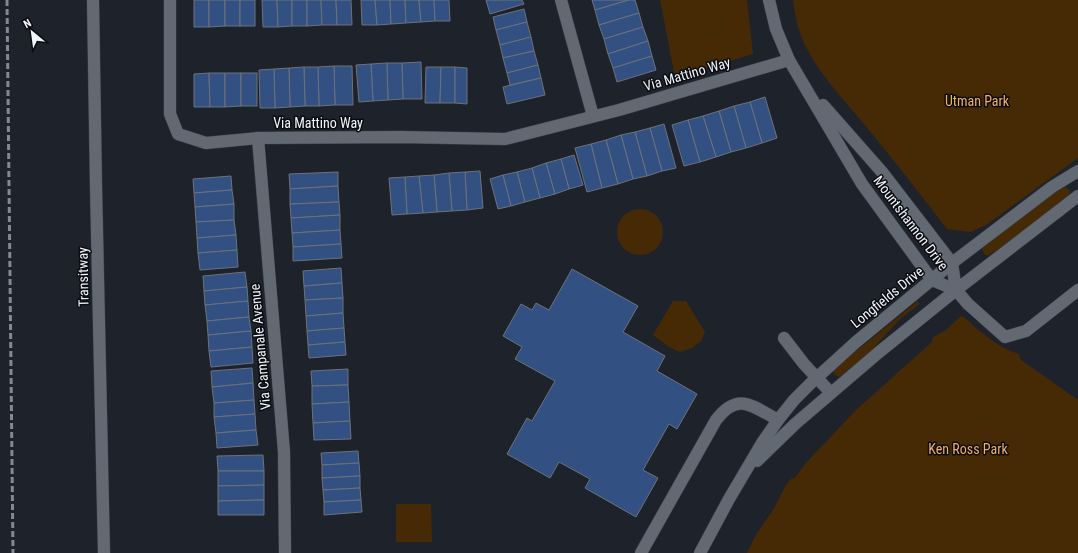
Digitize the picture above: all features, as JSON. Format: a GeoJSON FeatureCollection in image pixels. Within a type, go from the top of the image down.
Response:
{"type":"FeatureCollection","features":[{"type":"Feature","properties":{"kind":"street","name":"Transitway"},"geometry":{"type":"LineString","coordinates":[[94,0],[96,186],[104,553]]}},
{"type":"Feature","properties":{"kind":"street","name":"Via Mattino Way"},"geometry":{"type":"LineString","coordinates":[[170,0],[170,114],[178,134],[206,143],[258,138],[400,137],[505,139],[593,116],[789,60]]}},
{"type":"Feature","properties":{"kind":"street"},"geometry":{"type":"LineString","coordinates":[[561,0],[593,116]]}},
{"type":"Feature","properties":{"kind":"street","name":"Mountshannon Drive"},"geometry":{"type":"LineString","coordinates":[[769,0],[776,29],[789,60],[862,184],[932,280],[956,290]]}},
{"type":"Feature","properties":{"kind":"street","name":"Mountshannon Drive"},"geometry":{"type":"LineString","coordinates":[[803,83],[882,172],[952,263],[956,290]]}},
{"type":"Feature","properties":{"kind":"street","name":"Via Campanale Avenue"},"geometry":{"type":"LineString","coordinates":[[258,138],[284,452],[285,553]]}},
{"type":"Feature","properties":{"kind":"street","name":"Longfields Drive"},"geometry":{"type":"LineString","coordinates":[[700,553],[728,499],[778,420],[794,400],[856,342],[952,263],[1052,187],[1078,171]]}},
{"type":"Feature","properties":{"kind":"street","name":"Longfields Drive"},"geometry":{"type":"LineString","coordinates":[[744,475],[778,439],[831,393],[956,290],[1078,196]]}},
{"type":"Feature","properties":{"kind":"street"},"geometry":{"type":"LineString","coordinates":[[956,290],[968,304],[1005,338],[1026,331],[1078,290]]}},
{"type":"Feature","properties":{"kind":"street"},"geometry":{"type":"LineString","coordinates":[[784,338],[831,393]]}},
{"type":"Feature","properties":{"kind":"street"},"geometry":{"type":"LineString","coordinates":[[641,553],[716,420],[723,411],[730,406],[740,403],[748,404],[778,420]]}},
{"type":"Feature","properties":{"kind":"green space"},"geometry":{"type":"Polygon","coordinates":[[[660,0],[747,0],[753,54],[675,77],[660,0]]]}},
{"type":"Feature","properties":{"kind":"green space","name":"Utman Park"},"geometry":{"type":"Polygon","coordinates":[[[793,0],[1078,0],[1078,158],[986,225],[971,232],[947,229],[896,163],[818,67],[801,36],[793,0]]]}},
{"type":"Feature","properties":{"kind":"green space"},"geometry":{"type":"Polygon","coordinates":[[[1065,186],[1070,191],[1068,196],[1013,239],[989,255],[985,255],[982,249],[984,247],[1061,187],[1065,186]]]}},
{"type":"Feature","properties":{"kind":"green space"},"geometry":{"type":"Polygon","coordinates":[[[635,209],[645,209],[653,213],[659,219],[663,227],[663,237],[659,245],[653,251],[645,255],[635,255],[627,251],[621,245],[617,237],[617,227],[621,219],[627,213],[635,209]]]}},
{"type":"Feature","properties":{"kind":"green space"},"geometry":{"type":"Polygon","coordinates":[[[673,301],[686,301],[705,332],[701,341],[692,348],[680,352],[669,347],[653,335],[673,301]]]}},
{"type":"Feature","properties":{"kind":"green space"},"geometry":{"type":"Polygon","coordinates":[[[918,301],[919,304],[900,319],[865,357],[839,377],[834,374],[833,370],[918,301]]]}},
{"type":"Feature","properties":{"kind":"green space","name":"Ken Ross Park"},"geometry":{"type":"Polygon","coordinates":[[[961,316],[996,343],[1019,354],[1021,360],[1078,400],[1078,553],[747,553],[757,533],[773,510],[786,485],[791,479],[795,478],[805,464],[856,410],[932,342],[933,337],[946,330],[961,316]]]}},
{"type":"Feature","properties":{"kind":"green space"},"geometry":{"type":"Polygon","coordinates":[[[396,504],[431,504],[432,542],[396,542],[396,504]]]}},
{"type":"Feature","properties":{"kind":"building"},"geometry":{"type":"Polygon","coordinates":[[[194,0],[209,0],[209,27],[194,27],[194,0]]]}},
{"type":"Feature","properties":{"kind":"building"},"geometry":{"type":"Polygon","coordinates":[[[209,0],[225,0],[225,26],[209,27],[209,0]]]}},
{"type":"Feature","properties":{"kind":"building"},"geometry":{"type":"Polygon","coordinates":[[[225,0],[240,0],[240,26],[225,26],[225,0]]]}},
{"type":"Feature","properties":{"kind":"building"},"geometry":{"type":"Polygon","coordinates":[[[240,0],[255,0],[255,26],[240,26],[240,0]]]}},
{"type":"Feature","properties":{"kind":"building"},"geometry":{"type":"Polygon","coordinates":[[[262,0],[277,0],[278,27],[263,27],[262,0]]]}},
{"type":"Feature","properties":{"kind":"building"},"geometry":{"type":"Polygon","coordinates":[[[277,0],[292,0],[292,26],[278,27],[277,0]]]}},
{"type":"Feature","properties":{"kind":"building"},"geometry":{"type":"Polygon","coordinates":[[[292,0],[307,0],[307,26],[292,26],[292,0]]]}},
{"type":"Feature","properties":{"kind":"building"},"geometry":{"type":"Polygon","coordinates":[[[307,0],[321,0],[322,25],[307,26],[307,0]]]}},
{"type":"Feature","properties":{"kind":"building"},"geometry":{"type":"Polygon","coordinates":[[[321,0],[336,0],[337,25],[322,25],[321,0]]]}},
{"type":"Feature","properties":{"kind":"building"},"geometry":{"type":"Polygon","coordinates":[[[336,0],[351,0],[352,25],[337,25],[336,0]]]}},
{"type":"Feature","properties":{"kind":"building"},"geometry":{"type":"Polygon","coordinates":[[[361,0],[375,0],[377,25],[362,25],[361,0]]]}},
{"type":"Feature","properties":{"kind":"building"},"geometry":{"type":"Polygon","coordinates":[[[375,0],[390,0],[391,24],[377,25],[375,0]]]}},
{"type":"Feature","properties":{"kind":"building"},"geometry":{"type":"Polygon","coordinates":[[[390,0],[405,0],[406,23],[391,24],[390,0]]]}},
{"type":"Feature","properties":{"kind":"building"},"geometry":{"type":"Polygon","coordinates":[[[405,0],[419,0],[421,22],[406,23],[405,0]]]}},
{"type":"Feature","properties":{"kind":"building"},"geometry":{"type":"Polygon","coordinates":[[[419,0],[434,0],[435,21],[421,22],[419,0]]]}},
{"type":"Feature","properties":{"kind":"building"},"geometry":{"type":"Polygon","coordinates":[[[434,0],[449,0],[450,21],[435,21],[434,0]]]}},
{"type":"Feature","properties":{"kind":"building"},"geometry":{"type":"Polygon","coordinates":[[[486,0],[522,0],[524,4],[490,14],[486,0]]]}},
{"type":"Feature","properties":{"kind":"building"},"geometry":{"type":"Polygon","coordinates":[[[592,0],[629,0],[595,10],[592,0]]]}},
{"type":"Feature","properties":{"kind":"building"},"geometry":{"type":"Polygon","coordinates":[[[629,0],[635,0],[639,13],[599,25],[595,10],[629,0]]]}},
{"type":"Feature","properties":{"kind":"building"},"geometry":{"type":"Polygon","coordinates":[[[524,9],[527,22],[496,30],[493,17],[524,9]]]}},
{"type":"Feature","properties":{"kind":"building"},"geometry":{"type":"Polygon","coordinates":[[[639,13],[643,27],[604,39],[599,25],[639,13]]]}},
{"type":"Feature","properties":{"kind":"building"},"geometry":{"type":"Polygon","coordinates":[[[527,22],[531,37],[500,45],[496,30],[527,22]]]}},
{"type":"Feature","properties":{"kind":"building"},"geometry":{"type":"Polygon","coordinates":[[[643,27],[648,41],[608,54],[604,39],[643,27]]]}},
{"type":"Feature","properties":{"kind":"building"},"geometry":{"type":"Polygon","coordinates":[[[531,37],[534,51],[503,58],[500,45],[531,37]]]}},
{"type":"Feature","properties":{"kind":"building"},"geometry":{"type":"Polygon","coordinates":[[[648,41],[652,56],[613,68],[608,54],[648,41]]]}},
{"type":"Feature","properties":{"kind":"building"},"geometry":{"type":"Polygon","coordinates":[[[534,51],[538,65],[507,73],[503,58],[534,51]]]}},
{"type":"Feature","properties":{"kind":"building"},"geometry":{"type":"Polygon","coordinates":[[[652,56],[656,70],[617,82],[613,68],[652,56]]]}},
{"type":"Feature","properties":{"kind":"building"},"geometry":{"type":"Polygon","coordinates":[[[421,62],[422,99],[403,99],[402,63],[421,62]]]}},
{"type":"Feature","properties":{"kind":"building"},"geometry":{"type":"Polygon","coordinates":[[[387,63],[402,63],[403,99],[388,100],[387,63]]]}},
{"type":"Feature","properties":{"kind":"building"},"geometry":{"type":"Polygon","coordinates":[[[387,63],[388,100],[373,101],[371,64],[387,63]]]}},
{"type":"Feature","properties":{"kind":"building"},"geometry":{"type":"Polygon","coordinates":[[[371,64],[373,101],[359,102],[356,65],[371,64]]]}},
{"type":"Feature","properties":{"kind":"building"},"geometry":{"type":"Polygon","coordinates":[[[538,65],[541,78],[510,85],[507,73],[538,65]]]}},
{"type":"Feature","properties":{"kind":"building"},"geometry":{"type":"Polygon","coordinates":[[[334,66],[352,66],[353,105],[335,105],[334,66]]]}},
{"type":"Feature","properties":{"kind":"building"},"geometry":{"type":"Polygon","coordinates":[[[334,66],[335,105],[319,106],[318,67],[334,66]]]}},
{"type":"Feature","properties":{"kind":"building"},"geometry":{"type":"Polygon","coordinates":[[[304,67],[318,67],[319,106],[305,106],[304,67]]]}},
{"type":"Feature","properties":{"kind":"building"},"geometry":{"type":"Polygon","coordinates":[[[304,67],[305,106],[290,107],[289,68],[304,67]]]}},
{"type":"Feature","properties":{"kind":"building"},"geometry":{"type":"Polygon","coordinates":[[[426,67],[441,67],[440,103],[425,103],[426,67]]]}},
{"type":"Feature","properties":{"kind":"building"},"geometry":{"type":"Polygon","coordinates":[[[441,67],[455,67],[455,103],[440,103],[441,67]]]}},
{"type":"Feature","properties":{"kind":"building"},"geometry":{"type":"Polygon","coordinates":[[[455,67],[467,68],[467,104],[455,103],[455,67]]]}},
{"type":"Feature","properties":{"kind":"building"},"geometry":{"type":"Polygon","coordinates":[[[289,68],[290,107],[275,108],[274,69],[289,68]]]}},
{"type":"Feature","properties":{"kind":"building"},"geometry":{"type":"Polygon","coordinates":[[[274,69],[275,108],[260,108],[259,70],[274,69]]]}},
{"type":"Feature","properties":{"kind":"building"},"geometry":{"type":"Polygon","coordinates":[[[209,73],[210,107],[194,107],[194,74],[209,73]]]}},
{"type":"Feature","properties":{"kind":"building"},"geometry":{"type":"Polygon","coordinates":[[[209,73],[225,73],[225,107],[210,107],[209,73]]]}},
{"type":"Feature","properties":{"kind":"building"},"geometry":{"type":"Polygon","coordinates":[[[225,73],[241,73],[241,106],[225,107],[225,73]]]}},
{"type":"Feature","properties":{"kind":"building"},"geometry":{"type":"Polygon","coordinates":[[[241,73],[257,73],[257,106],[241,106],[241,73]]]}},
{"type":"Feature","properties":{"kind":"building"},"geometry":{"type":"Polygon","coordinates":[[[541,78],[545,95],[507,104],[503,87],[541,78]]]}},
{"type":"Feature","properties":{"kind":"building"},"geometry":{"type":"Polygon","coordinates":[[[765,97],[777,138],[762,143],[750,102],[765,97]]]}},
{"type":"Feature","properties":{"kind":"building"},"geometry":{"type":"Polygon","coordinates":[[[750,102],[762,143],[746,148],[734,106],[750,102]]]}},
{"type":"Feature","properties":{"kind":"building"},"geometry":{"type":"Polygon","coordinates":[[[734,106],[746,148],[731,152],[719,111],[734,106]]]}},
{"type":"Feature","properties":{"kind":"building"},"geometry":{"type":"Polygon","coordinates":[[[719,111],[731,152],[716,157],[703,116],[719,111]]]}},
{"type":"Feature","properties":{"kind":"building"},"geometry":{"type":"Polygon","coordinates":[[[703,116],[716,157],[700,162],[688,120],[703,116]]]}},
{"type":"Feature","properties":{"kind":"building"},"geometry":{"type":"Polygon","coordinates":[[[688,120],[700,162],[684,166],[672,125],[688,120]]]}},
{"type":"Feature","properties":{"kind":"building"},"geometry":{"type":"Polygon","coordinates":[[[664,124],[676,168],[662,171],[650,128],[664,124]]]}},
{"type":"Feature","properties":{"kind":"building"},"geometry":{"type":"Polygon","coordinates":[[[650,128],[662,171],[647,176],[635,132],[650,128]]]}},
{"type":"Feature","properties":{"kind":"building"},"geometry":{"type":"Polygon","coordinates":[[[635,132],[647,176],[633,179],[621,135],[635,132]]]}},
{"type":"Feature","properties":{"kind":"building"},"geometry":{"type":"Polygon","coordinates":[[[621,135],[633,179],[618,184],[606,140],[621,135]]]}},
{"type":"Feature","properties":{"kind":"building"},"geometry":{"type":"Polygon","coordinates":[[[606,140],[618,184],[602,188],[591,144],[606,140]]]}},
{"type":"Feature","properties":{"kind":"building"},"geometry":{"type":"Polygon","coordinates":[[[591,144],[602,188],[587,192],[575,148],[591,144]]]}},
{"type":"Feature","properties":{"kind":"building"},"geometry":{"type":"Polygon","coordinates":[[[574,155],[583,185],[569,189],[561,159],[574,155]]]}},
{"type":"Feature","properties":{"kind":"building"},"geometry":{"type":"Polygon","coordinates":[[[561,159],[569,189],[555,194],[546,163],[561,159]]]}},
{"type":"Feature","properties":{"kind":"building"},"geometry":{"type":"Polygon","coordinates":[[[546,163],[555,194],[540,198],[532,168],[546,163]]]}},
{"type":"Feature","properties":{"kind":"building"},"geometry":{"type":"Polygon","coordinates":[[[532,168],[540,198],[525,202],[517,172],[532,168]]]}},
{"type":"Feature","properties":{"kind":"building"},"geometry":{"type":"Polygon","coordinates":[[[480,171],[483,208],[467,210],[465,172],[480,171]]]}},
{"type":"Feature","properties":{"kind":"building"},"geometry":{"type":"Polygon","coordinates":[[[338,172],[338,186],[290,189],[289,174],[338,172]]]}},
{"type":"Feature","properties":{"kind":"building"},"geometry":{"type":"Polygon","coordinates":[[[465,172],[467,210],[452,211],[449,173],[465,172]]]}},
{"type":"Feature","properties":{"kind":"building"},"geometry":{"type":"Polygon","coordinates":[[[517,172],[525,202],[511,206],[503,175],[517,172]]]}},
{"type":"Feature","properties":{"kind":"building"},"geometry":{"type":"Polygon","coordinates":[[[449,173],[452,211],[437,212],[434,175],[449,173]]]}},
{"type":"Feature","properties":{"kind":"building"},"geometry":{"type":"Polygon","coordinates":[[[434,175],[437,212],[423,213],[419,176],[434,175]]]}},
{"type":"Feature","properties":{"kind":"building"},"geometry":{"type":"Polygon","coordinates":[[[503,175],[511,206],[498,209],[490,179],[503,175]]]}},
{"type":"Feature","properties":{"kind":"building"},"geometry":{"type":"Polygon","coordinates":[[[231,176],[232,190],[194,193],[193,179],[231,176]]]}},
{"type":"Feature","properties":{"kind":"building"},"geometry":{"type":"Polygon","coordinates":[[[419,176],[423,213],[407,214],[405,177],[419,176]]]}},
{"type":"Feature","properties":{"kind":"building"},"geometry":{"type":"Polygon","coordinates":[[[405,177],[407,214],[392,215],[389,178],[405,177]]]}},
{"type":"Feature","properties":{"kind":"building"},"geometry":{"type":"Polygon","coordinates":[[[338,186],[339,202],[290,204],[290,189],[338,186]]]}},
{"type":"Feature","properties":{"kind":"building"},"geometry":{"type":"Polygon","coordinates":[[[232,190],[234,204],[195,207],[194,193],[232,190]]]}},
{"type":"Feature","properties":{"kind":"building"},"geometry":{"type":"Polygon","coordinates":[[[339,202],[340,215],[291,218],[290,204],[339,202]]]}},
{"type":"Feature","properties":{"kind":"building"},"geometry":{"type":"Polygon","coordinates":[[[234,204],[234,220],[196,222],[195,207],[234,204]]]}},
{"type":"Feature","properties":{"kind":"building"},"geometry":{"type":"Polygon","coordinates":[[[340,215],[340,230],[292,233],[291,218],[340,215]]]}},
{"type":"Feature","properties":{"kind":"building"},"geometry":{"type":"Polygon","coordinates":[[[234,220],[236,235],[197,238],[196,222],[234,220]]]}},
{"type":"Feature","properties":{"kind":"building"},"geometry":{"type":"Polygon","coordinates":[[[340,230],[341,244],[293,247],[292,233],[340,230]]]}},
{"type":"Feature","properties":{"kind":"building"},"geometry":{"type":"Polygon","coordinates":[[[236,235],[237,250],[198,253],[197,238],[236,235]]]}},
{"type":"Feature","properties":{"kind":"building"},"geometry":{"type":"Polygon","coordinates":[[[341,244],[342,258],[293,261],[293,247],[341,244]]]}},
{"type":"Feature","properties":{"kind":"building"},"geometry":{"type":"Polygon","coordinates":[[[237,250],[238,267],[200,270],[198,253],[237,250]]]}},
{"type":"Feature","properties":{"kind":"building"},"geometry":{"type":"Polygon","coordinates":[[[341,268],[342,283],[304,286],[303,271],[341,268]]]}},
{"type":"Feature","properties":{"kind":"building"},"geometry":{"type":"Polygon","coordinates":[[[572,269],[638,306],[623,332],[665,356],[657,371],[697,394],[677,429],[669,424],[643,470],[658,478],[636,517],[585,488],[590,479],[559,462],[550,478],[507,454],[527,418],[532,421],[555,381],[515,359],[522,347],[503,336],[521,304],[532,310],[536,303],[549,310],[572,269]]]}},
{"type":"Feature","properties":{"kind":"building"},"geometry":{"type":"Polygon","coordinates":[[[245,272],[247,287],[204,291],[203,276],[245,272]]]}},
{"type":"Feature","properties":{"kind":"building"},"geometry":{"type":"Polygon","coordinates":[[[342,283],[343,298],[305,300],[304,286],[342,283]]]}},
{"type":"Feature","properties":{"kind":"building"},"geometry":{"type":"Polygon","coordinates":[[[247,287],[248,301],[205,305],[204,291],[247,287]]]}},
{"type":"Feature","properties":{"kind":"building"},"geometry":{"type":"Polygon","coordinates":[[[343,298],[343,313],[306,316],[305,300],[343,298]]]}},
{"type":"Feature","properties":{"kind":"building"},"geometry":{"type":"Polygon","coordinates":[[[248,301],[249,317],[207,321],[205,305],[248,301]]]}},
{"type":"Feature","properties":{"kind":"building"},"geometry":{"type":"Polygon","coordinates":[[[343,313],[344,328],[307,331],[306,316],[343,313]]]}},
{"type":"Feature","properties":{"kind":"building"},"geometry":{"type":"Polygon","coordinates":[[[249,317],[251,331],[208,335],[207,321],[249,317]]]}},
{"type":"Feature","properties":{"kind":"building"},"geometry":{"type":"Polygon","coordinates":[[[344,328],[345,342],[308,345],[307,331],[344,328]]]}},
{"type":"Feature","properties":{"kind":"building"},"geometry":{"type":"Polygon","coordinates":[[[251,331],[252,347],[209,351],[208,335],[251,331]]]}},
{"type":"Feature","properties":{"kind":"building"},"geometry":{"type":"Polygon","coordinates":[[[345,342],[346,355],[309,358],[308,345],[345,342]]]}},
{"type":"Feature","properties":{"kind":"building"},"geometry":{"type":"Polygon","coordinates":[[[252,347],[253,363],[211,367],[209,351],[252,347]]]}},
{"type":"Feature","properties":{"kind":"building"},"geometry":{"type":"Polygon","coordinates":[[[252,368],[253,383],[212,387],[211,371],[252,368]]]}},
{"type":"Feature","properties":{"kind":"building"},"geometry":{"type":"Polygon","coordinates":[[[348,369],[348,385],[312,386],[311,371],[348,369]]]}},
{"type":"Feature","properties":{"kind":"building"},"geometry":{"type":"Polygon","coordinates":[[[253,383],[254,400],[214,403],[212,387],[253,383]]]}},
{"type":"Feature","properties":{"kind":"building"},"geometry":{"type":"Polygon","coordinates":[[[348,385],[349,402],[312,404],[312,386],[348,385]]]}},
{"type":"Feature","properties":{"kind":"building"},"geometry":{"type":"Polygon","coordinates":[[[254,400],[255,414],[214,417],[214,403],[254,400]]]}},
{"type":"Feature","properties":{"kind":"building"},"geometry":{"type":"Polygon","coordinates":[[[349,402],[350,421],[313,423],[312,404],[349,402]]]}},
{"type":"Feature","properties":{"kind":"building"},"geometry":{"type":"Polygon","coordinates":[[[255,414],[256,430],[216,433],[214,417],[255,414]]]}},
{"type":"Feature","properties":{"kind":"building"},"geometry":{"type":"Polygon","coordinates":[[[350,421],[351,439],[314,440],[313,423],[350,421]]]}},
{"type":"Feature","properties":{"kind":"building"},"geometry":{"type":"Polygon","coordinates":[[[256,430],[258,445],[217,448],[216,433],[256,430]]]}},
{"type":"Feature","properties":{"kind":"building"},"geometry":{"type":"Polygon","coordinates":[[[358,451],[359,463],[322,465],[321,453],[358,451]]]}},
{"type":"Feature","properties":{"kind":"building"},"geometry":{"type":"Polygon","coordinates":[[[263,455],[264,471],[218,471],[217,456],[263,455]]]}},
{"type":"Feature","properties":{"kind":"building"},"geometry":{"type":"Polygon","coordinates":[[[359,463],[360,476],[322,478],[322,465],[359,463]]]}},
{"type":"Feature","properties":{"kind":"building"},"geometry":{"type":"Polygon","coordinates":[[[218,471],[264,471],[264,485],[218,486],[218,471]]]}},
{"type":"Feature","properties":{"kind":"building"},"geometry":{"type":"Polygon","coordinates":[[[360,476],[360,488],[323,490],[322,478],[360,476]]]}},
{"type":"Feature","properties":{"kind":"building"},"geometry":{"type":"Polygon","coordinates":[[[264,485],[264,500],[218,501],[218,486],[264,485]]]}},
{"type":"Feature","properties":{"kind":"building"},"geometry":{"type":"Polygon","coordinates":[[[360,488],[361,500],[324,502],[323,490],[360,488]]]}},
{"type":"Feature","properties":{"kind":"building"},"geometry":{"type":"Polygon","coordinates":[[[264,500],[264,515],[218,515],[218,501],[264,500]]]}},
{"type":"Feature","properties":{"kind":"building"},"geometry":{"type":"Polygon","coordinates":[[[361,500],[362,512],[324,515],[324,502],[361,500]]]}},
{"type":"Feature","properties":{"kind":"railway"},"geometry":{"type":"LineString","coordinates":[[7,0],[13,553]]}}]}
